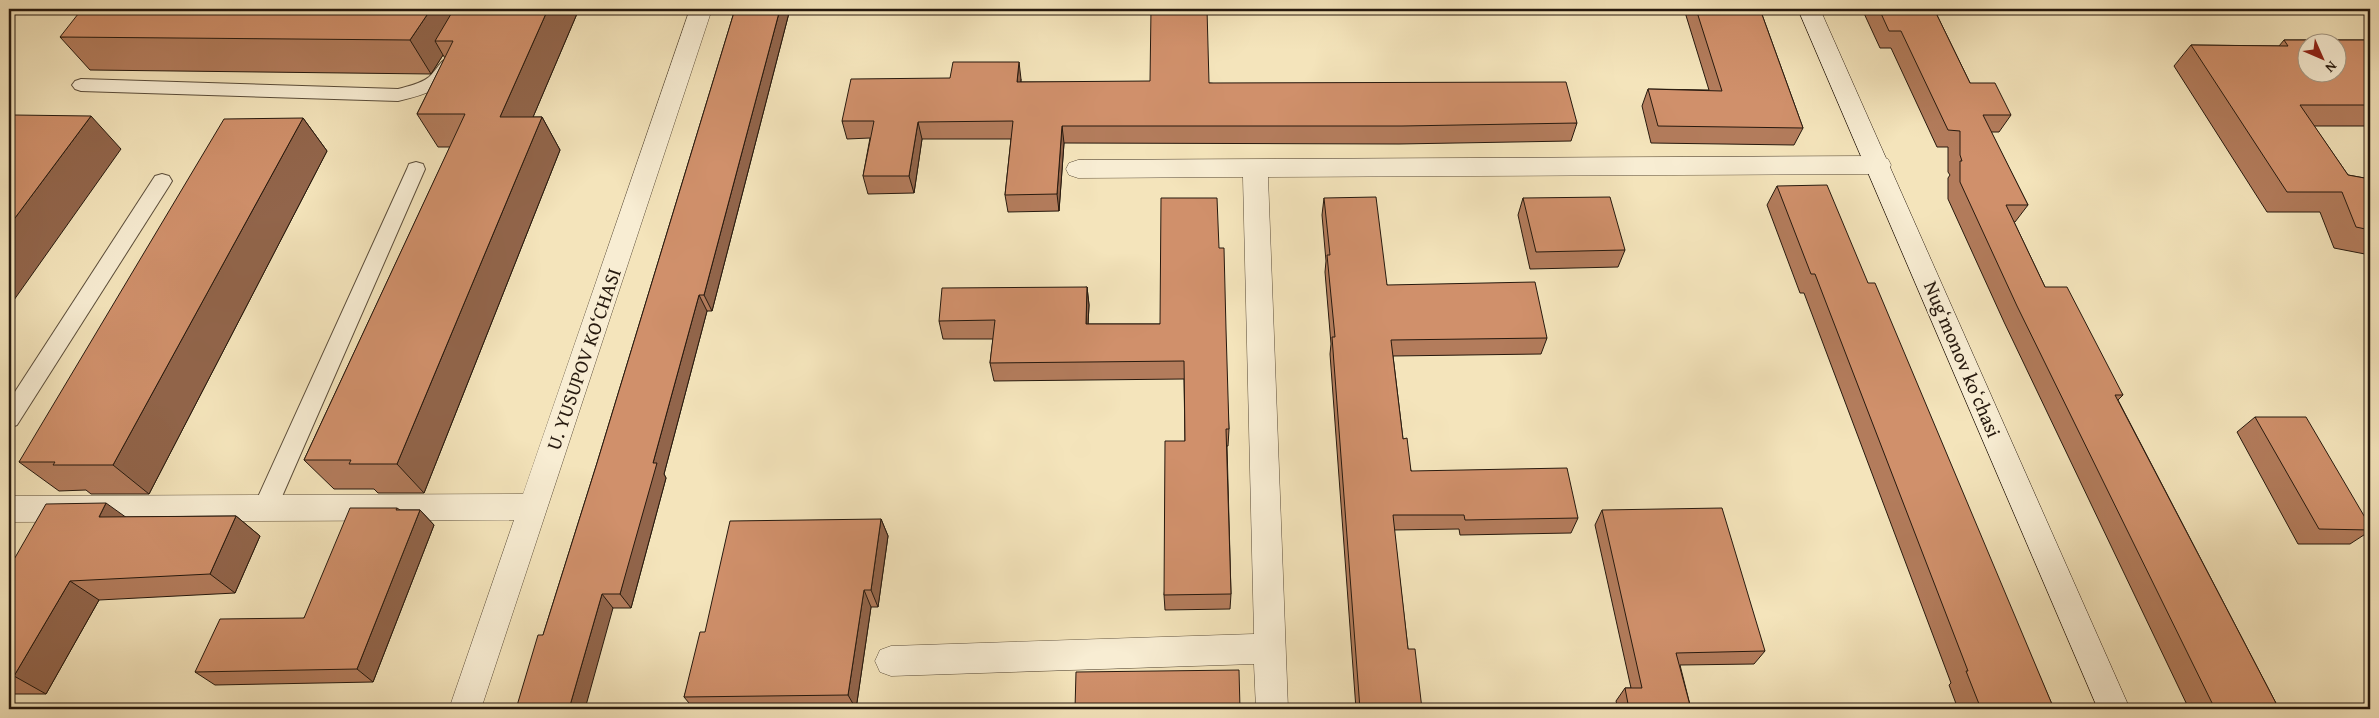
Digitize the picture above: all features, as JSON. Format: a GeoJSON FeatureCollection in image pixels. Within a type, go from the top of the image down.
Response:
{"type":"FeatureCollection","features":[{"type":"Feature","properties":{"kind":"street","name":"U. YUSUPOV KO‘CHASI"},"geometry":{"type":"LineString","coordinates":[[465,709],[701,9]]}},
{"type":"Feature","properties":{"kind":"street","name":"Nugʻmonov koʻchasi"},"geometry":{"type":"LineString","coordinates":[[1809,9],[1879,165],[2114,709]]}},
{"type":"Feature","properties":{"kind":"street"},"geometry":{"type":"LineString","coordinates":[[1078,169],[1255,170],[1879,165]]}},
{"type":"Feature","properties":{"kind":"street"},"geometry":{"type":"LineString","coordinates":[[1255,170],[1272,709]]}},
{"type":"Feature","properties":{"kind":"street"},"geometry":{"type":"LineString","coordinates":[[9,509],[533,507]]}},
{"type":"Feature","properties":{"kind":"street"},"geometry":{"type":"LineString","coordinates":[[891,662],[1270,648]]}},
{"type":"Feature","properties":{"kind":"lane"},"geometry":{"type":"LineString","coordinates":[[81,85],[398,95],[421,89],[442,78],[456,52]]}},
{"type":"Feature","properties":{"kind":"lane"},"geometry":{"type":"LineString","coordinates":[[265,508],[416,169]]}},
{"type":"Feature","properties":{"kind":"lane"},"geometry":{"type":"LineString","coordinates":[[9,419],[162,182]]}},
{"type":"Feature","properties":{"kind":"building"},"geometry":{"type":"Polygon","coordinates":[[[82,9],[431,9],[410,40],[60,37],[82,9]]]}},
{"type":"Feature","properties":{"kind":"building"},"geometry":{"type":"Polygon","coordinates":[[[454,9],[548,9],[500,117],[542,117],[397,464],[349,464],[351,460],[304,460],[465,114],[417,114],[453,41],[435,41],[454,9]]]}},
{"type":"Feature","properties":{"kind":"building"},"geometry":{"type":"Polygon","coordinates":[[[735,9],[780,9],[704,295],[699,295],[653,463],[657,463],[620,594],[602,594],[569,709],[516,709],[538,635],[543,635],[597,463],[735,9]]]}},
{"type":"Feature","properties":{"kind":"building"},"geometry":{"type":"Polygon","coordinates":[[[1151,9],[1207,9],[1209,83],[1566,82],[1577,123],[1402,126],[1062,126],[1057,194],[1005,195],[1013,121],[918,122],[909,176],[863,176],[874,121],[842,121],[851,79],[950,78],[953,62],[1019,62],[1017,82],[1150,81],[1151,9]]]}},
{"type":"Feature","properties":{"kind":"building"},"geometry":{"type":"Polygon","coordinates":[[[1696,9],[1760,9],[1803,128],[1658,126],[1648,89],[1722,91],[1696,9]]]}},
{"type":"Feature","properties":{"kind":"building"},"geometry":{"type":"Polygon","coordinates":[[[1879,9],[1934,9],[1970,83],[1995,83],[2011,115],[1983,115],[2028,205],[2006,205],[2045,287],[2067,287],[2123,395],[2115,395],[2279,709],[2215,709],[2017,306],[1960,182],[1960,161],[1962,161],[1960,155],[1960,131],[1948,130],[1901,31],[1889,31],[1879,9]]]}},
{"type":"Feature","properties":{"kind":"building"},"geometry":{"type":"Polygon","coordinates":[[[2284,40],[2296,40],[2296,82],[2346,82],[2346,40],[2370,40],[2370,105],[2300,105],[2348,175],[2370,179],[2370,230],[2356,227],[2342,192],[2287,192],[2191,45],[2288,46],[2284,40]]]}},
{"type":"Feature","properties":{"kind":"building"},"geometry":{"type":"Polygon","coordinates":[[[14,115],[91,116],[9,226],[9,121],[14,115]]]}},
{"type":"Feature","properties":{"kind":"building"},"geometry":{"type":"Polygon","coordinates":[[[303,118],[113,465],[53,465],[55,462],[19,462],[224,119],[303,118]]]}},
{"type":"Feature","properties":{"kind":"building"},"geometry":{"type":"Polygon","coordinates":[[[1827,185],[1868,283],[1875,283],[2054,709],[1981,709],[1815,274],[1811,274],[1777,186],[1827,185]]]}},
{"type":"Feature","properties":{"kind":"building"},"geometry":{"type":"Polygon","coordinates":[[[1376,197],[1387,285],[1535,282],[1547,338],[1391,340],[1403,439],[1407,438],[1411,471],[1567,468],[1578,518],[1465,520],[1464,515],[1393,515],[1408,649],[1415,649],[1422,709],[1360,709],[1332,337],[1335,337],[1327,255],[1330,255],[1324,198],[1376,197]]]}},
{"type":"Feature","properties":{"kind":"building"},"geometry":{"type":"Polygon","coordinates":[[[1610,197],[1625,250],[1536,252],[1523,198],[1610,197]]]}},
{"type":"Feature","properties":{"kind":"building"},"geometry":{"type":"Polygon","coordinates":[[[1161,198],[1217,198],[1219,248],[1224,248],[1229,429],[1226,429],[1231,594],[1164,595],[1165,441],[1185,441],[1184,361],[990,363],[995,320],[939,321],[942,288],[1087,287],[1086,324],[1160,324],[1161,198]]]}},
{"type":"Feature","properties":{"kind":"building"},"geometry":{"type":"Polygon","coordinates":[[[2255,417],[2306,417],[2370,526],[2370,530],[2319,529],[2255,417]]]}},
{"type":"Feature","properties":{"kind":"building"},"geometry":{"type":"Polygon","coordinates":[[[106,503],[99,517],[236,516],[210,574],[70,581],[14,676],[9,677],[9,568],[46,504],[106,503]]]}},
{"type":"Feature","properties":{"kind":"building"},"geometry":{"type":"Polygon","coordinates":[[[350,508],[420,510],[357,669],[195,672],[220,619],[304,618],[350,508]]]}},
{"type":"Feature","properties":{"kind":"building"},"geometry":{"type":"Polygon","coordinates":[[[1722,508],[1765,651],[1676,653],[1691,709],[1629,709],[1625,688],[1642,688],[1602,510],[1722,508]]]}},
{"type":"Feature","properties":{"kind":"building"},"geometry":{"type":"Polygon","coordinates":[[[881,519],[871,590],[864,590],[848,695],[684,697],[700,632],[705,632],[730,521],[881,519]]]}},
{"type":"Feature","properties":{"kind":"building"},"geometry":{"type":"Polygon","coordinates":[[[1239,670],[1240,709],[1075,709],[1076,672],[1239,670]]]}}]}
